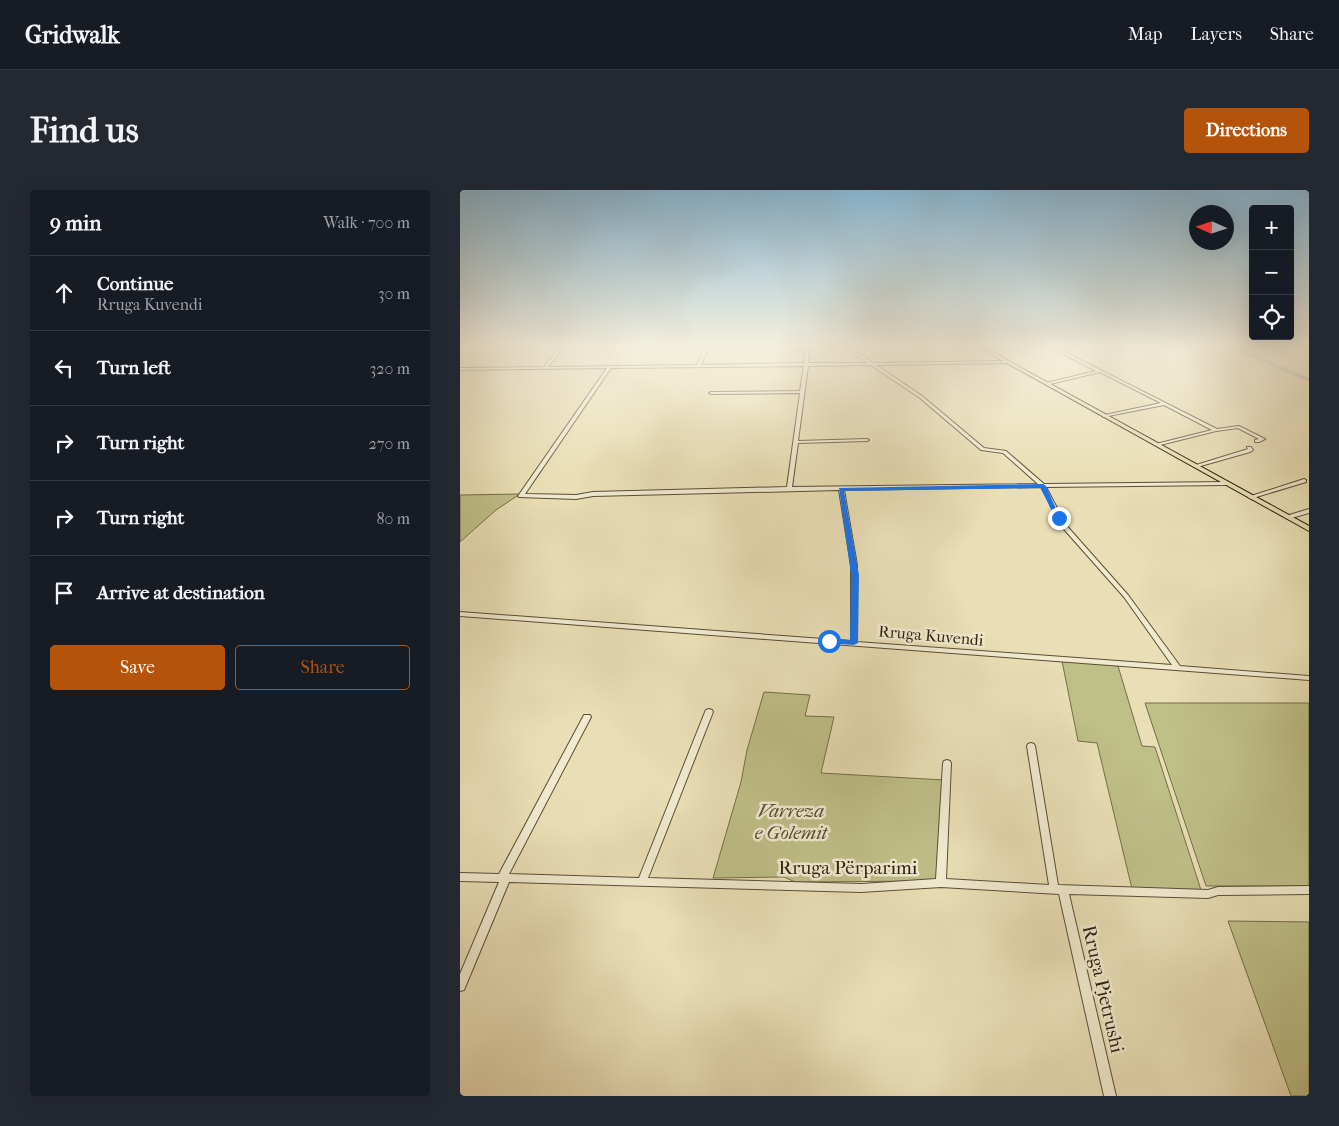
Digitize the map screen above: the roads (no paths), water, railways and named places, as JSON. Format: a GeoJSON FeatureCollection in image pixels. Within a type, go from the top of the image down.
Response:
{"type":"FeatureCollection","features":[{"type":"Feature","properties":{"kind":"main road"},"geometry":{"type":"LineString","coordinates":[[1057,389],[1309,528]]}},
{"type":"Feature","properties":{"kind":"street"},"geometry":{"type":"LineString","coordinates":[[595,389],[521,496],[576,497],[594,494],[789,489],[1226,483]]}},
{"type":"Feature","properties":{"kind":"street"},"geometry":{"type":"LineString","coordinates":[[910,389],[983,449],[1004,452],[1043,486],[1064,526],[1126,596],[1178,668]]}},
{"type":"Feature","properties":{"kind":"street"},"geometry":{"type":"LineString","coordinates":[[1135,389],[1216,430]]}},
{"type":"Feature","properties":{"kind":"street"},"geometry":{"type":"LineString","coordinates":[[712,393],[802,392],[789,489]]}},
{"type":"Feature","properties":{"kind":"street"},"geometry":{"type":"LineString","coordinates":[[1105,416],[1164,404]]}},
{"type":"Feature","properties":{"kind":"street"},"geometry":{"type":"LineString","coordinates":[[1158,445],[1216,430],[1239,427],[1263,439],[1258,441]]}},
{"type":"Feature","properties":{"kind":"street"},"geometry":{"type":"LineString","coordinates":[[796,442],[867,440]]}},
{"type":"Feature","properties":{"kind":"street"},"geometry":{"type":"LineString","coordinates":[[1195,466],[1251,450],[1248,448]]}},
{"type":"Feature","properties":{"kind":"street"},"geometry":{"type":"LineString","coordinates":[[1251,497],[1304,481]]}},
{"type":"Feature","properties":{"kind":"street"},"geometry":{"type":"LineString","coordinates":[[841,489],[855,575],[854,643]]}},
{"type":"Feature","properties":{"kind":"street"},"geometry":{"type":"LineString","coordinates":[[1288,517],[1309,511]]}},
{"type":"Feature","properties":{"kind":"street","name":"Rruga Kuvendi"},"geometry":{"type":"LineString","coordinates":[[460,614],[1309,678]]}},
{"type":"Feature","properties":{"kind":"street"},"geometry":{"type":"LineString","coordinates":[[642,882],[709,712]]}},
{"type":"Feature","properties":{"kind":"street"},"geometry":{"type":"LineString","coordinates":[[460,986],[504,878],[586,717]]}},
{"type":"Feature","properties":{"kind":"street"},"geometry":{"type":"LineString","coordinates":[[1031,746],[1059,889]]}},
{"type":"Feature","properties":{"kind":"street"},"geometry":{"type":"LineString","coordinates":[[941,883],[947,763]]}},
{"type":"Feature","properties":{"kind":"street","name":"Rruga Përparimi"},"geometry":{"type":"LineString","coordinates":[[460,877],[861,888],[941,883],[1208,894],[1218,891],[1309,890]]}},
{"type":"Feature","properties":{"kind":"street","name":"Rruga Pjetrushi"},"geometry":{"type":"LineString","coordinates":[[1059,889],[1110,1096]]}},
{"type":"Feature","properties":{"kind":"park label","name":"Varreza e Golemit"},"geometry":{"type":"Point","coordinates":[791,821]}}]}
